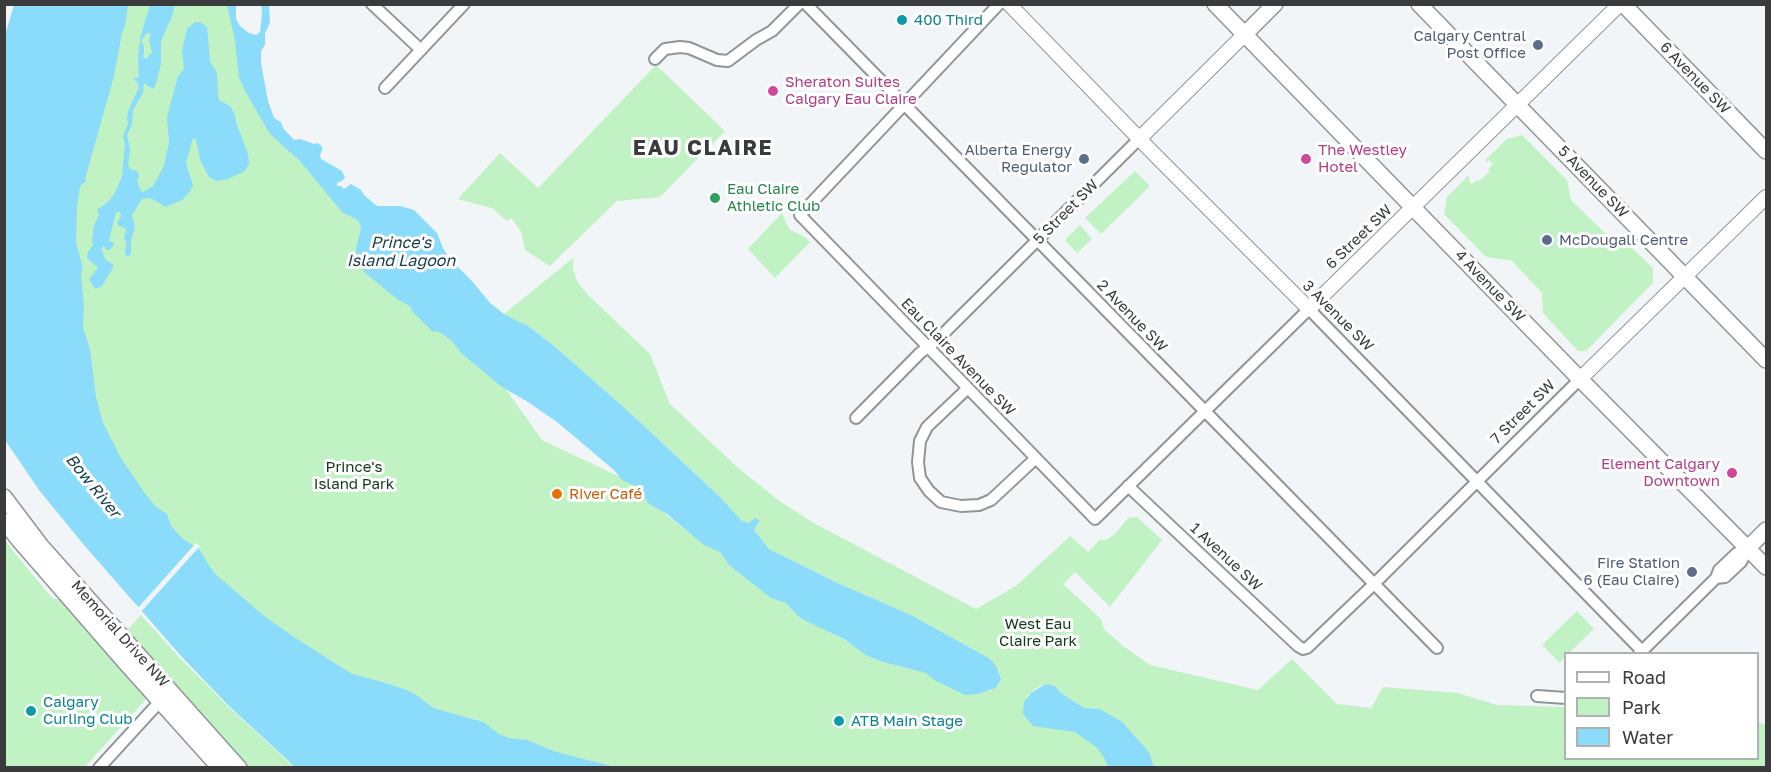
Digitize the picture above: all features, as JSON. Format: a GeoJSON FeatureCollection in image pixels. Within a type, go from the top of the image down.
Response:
{"type":"FeatureCollection","features":[{"type":"Feature","properties":{"kind":"main road","name":"4 Avenue SW"},"geometry":{"type":"LineString","coordinates":[[1215,4],[1767,567]]}},
{"type":"Feature","properties":{"kind":"main road","name":"5 Street SW"},"geometry":{"type":"LineString","coordinates":[[1245,34],[1275,4]]}},
{"type":"Feature","properties":{"kind":"main road","name":"5 Avenue SW"},"geometry":{"type":"LineString","coordinates":[[1419,4],[1767,360]]}},
{"type":"Feature","properties":{"kind":"main road","name":"6 Avenue SW"},"geometry":{"type":"LineString","coordinates":[[1622,4],[1767,151]]}},
{"type":"Feature","properties":{"kind":"main road","name":"Memorial Drive NW"},"geometry":{"type":"LineString","coordinates":[[4,497],[165,696],[220,768]]}},
{"type":"Feature","properties":{"kind":"main road","name":"Memorial Drive NW"},"geometry":{"type":"LineString","coordinates":[[4,521],[19,540],[165,696],[239,768]]}},
{"type":"Feature","properties":{"kind":"main road"},"geometry":{"type":"LineString","coordinates":[[1748,548],[1767,530]]}},
{"type":"Feature","properties":{"kind":"street"},"geometry":{"type":"LineString","coordinates":[[372,4],[421,50]]}},
{"type":"Feature","properties":{"kind":"street"},"geometry":{"type":"LineString","coordinates":[[385,88],[464,4]]}},
{"type":"Feature","properties":{"kind":"street"},"geometry":{"type":"LineString","coordinates":[[655,59],[666,49],[680,46],[717,60],[728,61],[777,27],[799,4]]}},
{"type":"Feature","properties":{"kind":"street","name":"2 Avenue SW"},"geometry":{"type":"LineString","coordinates":[[806,4],[1437,648]]}},
{"type":"Feature","properties":{"kind":"street"},"geometry":{"type":"LineString","coordinates":[[905,104],[999,4]]}},
{"type":"Feature","properties":{"kind":"street","name":"3 Avenue SW"},"geometry":{"type":"LineString","coordinates":[[1009,4],[1477,481],[1641,652]]}},
{"type":"Feature","properties":{"kind":"street","name":"6 Street SW"},"geometry":{"type":"LineString","coordinates":[[1095,519],[1622,4]]}},
{"type":"Feature","properties":{"kind":"street","name":"5 Street SW"},"geometry":{"type":"LineString","coordinates":[[856,418],[1245,34]]}},
{"type":"Feature","properties":{"kind":"street","name":"Eau Claire Avenue SW"},"geometry":{"type":"LineString","coordinates":[[905,104],[800,215],[1095,519]]}},
{"type":"Feature","properties":{"kind":"street","name":"7 Street SW"},"geometry":{"type":"LineString","coordinates":[[1303,649],[1307,648],[1374,584],[1580,378],[1767,197]]}},
{"type":"Feature","properties":{"kind":"street"},"geometry":{"type":"LineString","coordinates":[[968,388],[927,427],[920,441],[918,462],[920,478],[929,491],[941,502],[961,506],[979,505],[991,500],[1036,458]]}},
{"type":"Feature","properties":{"kind":"street","name":"1 Avenue SW"},"geometry":{"type":"LineString","coordinates":[[1128,486],[1303,649]]}},
{"type":"Feature","properties":{"kind":"street"},"geometry":{"type":"LineString","coordinates":[[1641,652],[1716,578],[1719,570],[1737,553],[1748,548]]}},
{"type":"Feature","properties":{"kind":"street"},"geometry":{"type":"LineString","coordinates":[[99,768],[165,696]]}},
{"type":"Feature","properties":{"kind":"street"},"geometry":{"type":"LineString","coordinates":[[1537,696],[1564,698]]}},
{"type":"Feature","properties":{"kind":"green space","name":"Prince's Island Park"},"geometry":{"type":"Polygon","coordinates":[[[124,5],[232,5],[260,113],[356,211],[498,378],[542,440],[639,486],[651,502],[688,532],[720,552],[727,562],[773,599],[779,599],[796,614],[873,655],[989,691],[994,688],[999,678],[990,659],[978,652],[911,615],[840,584],[769,549],[754,530],[760,521],[745,523],[742,521],[720,497],[628,411],[553,345],[528,326],[504,314],[573,258],[573,270],[578,283],[650,354],[670,404],[736,466],[778,500],[812,522],[976,609],[1016,586],[1070,536],[1088,552],[1100,540],[1106,540],[1116,533],[1128,518],[1137,517],[1162,540],[1110,607],[1075,572],[1063,584],[1101,619],[1104,629],[1150,665],[1258,690],[1292,659],[1337,704],[1371,708],[1383,687],[1458,693],[1497,705],[1564,707],[1564,760],[1759,760],[1759,722],[1766,725],[1766,767],[1154,767],[1149,752],[1100,709],[1084,708],[1061,693],[1055,686],[1046,684],[1036,688],[1026,697],[1095,742],[1110,762],[1109,767],[602,768],[505,739],[350,676],[245,605],[172,531],[129,478],[100,423],[82,347],[73,242],[77,185],[124,5]]]}},
{"type":"Feature","properties":{"kind":"green space"},"geometry":{"type":"Polygon","coordinates":[[[656,65],[725,131],[660,197],[617,201],[550,266],[525,250],[521,231],[511,218],[507,221],[492,208],[458,199],[500,153],[538,188],[656,65]]]}},
{"type":"Feature","properties":{"kind":"green space"},"geometry":{"type":"Polygon","coordinates":[[[1522,135],[1567,180],[1571,200],[1605,233],[1624,240],[1653,268],[1653,283],[1586,351],[1578,351],[1543,313],[1542,293],[1511,260],[1485,256],[1444,214],[1447,197],[1468,176],[1472,184],[1479,181],[1490,171],[1488,169],[1493,164],[1485,160],[1507,139],[1522,135]]]}},
{"type":"Feature","properties":{"kind":"green space"},"geometry":{"type":"Polygon","coordinates":[[[1135,171],[1150,186],[1101,234],[1085,218],[1135,171]]]}},
{"type":"Feature","properties":{"kind":"green space"},"geometry":{"type":"Polygon","coordinates":[[[782,213],[789,229],[810,242],[775,278],[748,249],[782,213]]]}},
{"type":"Feature","properties":{"kind":"green space"},"geometry":{"type":"Polygon","coordinates":[[[1080,225],[1092,239],[1077,253],[1065,240],[1080,225]]]}},
{"type":"Feature","properties":{"kind":"green space"},"geometry":{"type":"Polygon","coordinates":[[[4,539],[53,599],[60,599],[125,669],[146,699],[85,767],[5,767],[4,539]]]}},
{"type":"Feature","properties":{"kind":"green space"},"geometry":{"type":"Polygon","coordinates":[[[1577,611],[1594,629],[1570,652],[1564,652],[1564,658],[1560,663],[1542,645],[1577,611]]]}},
{"type":"Feature","properties":{"kind":"green space"},"geometry":{"type":"Polygon","coordinates":[[[141,615],[229,707],[294,767],[248,767],[126,632],[141,615]]]}},
{"type":"Feature","properties":{"kind":"water","name":"Bow River"},"geometry":{"type":"Polygon","coordinates":[[[14,5],[128,5],[114,76],[86,181],[80,186],[76,242],[83,268],[81,274],[83,328],[90,349],[96,397],[103,423],[122,460],[155,506],[167,514],[171,526],[183,539],[199,549],[214,573],[263,615],[352,674],[407,690],[433,708],[483,722],[499,734],[509,738],[527,740],[556,752],[615,767],[295,767],[229,706],[181,656],[39,490],[5,440],[4,42],[14,5]]]}},
{"type":"Feature","properties":{"kind":"water"},"geometry":{"type":"Polygon","coordinates":[[[150,5],[175,5],[161,41],[161,64],[155,87],[153,89],[144,83],[143,93],[133,110],[132,124],[127,136],[130,148],[128,165],[130,169],[137,171],[140,190],[143,192],[153,186],[164,166],[169,142],[167,117],[178,76],[184,69],[182,51],[187,29],[195,22],[200,22],[207,27],[210,61],[217,73],[218,97],[230,106],[235,115],[249,164],[245,171],[228,179],[216,181],[209,177],[200,160],[196,139],[193,138],[186,163],[193,186],[188,194],[182,200],[166,207],[150,198],[142,199],[132,215],[135,227],[131,240],[131,254],[128,257],[125,254],[125,228],[117,223],[121,216],[120,212],[116,212],[109,241],[114,243],[113,247],[109,250],[106,250],[104,246],[101,248],[105,259],[114,266],[102,286],[95,289],[89,279],[98,268],[87,258],[88,252],[93,245],[94,225],[99,215],[97,210],[115,193],[122,176],[125,145],[123,136],[128,124],[129,109],[139,87],[133,79],[139,77],[140,38],[150,5]],[[149,33],[141,41],[144,46],[142,56],[146,59],[152,52],[149,33]]]}},
{"type":"Feature","properties":{"kind":"water","name":"Prince's Island Lagoon"},"geometry":{"type":"Polygon","coordinates":[[[227,5],[236,5],[236,19],[240,26],[256,35],[260,32],[261,5],[269,5],[270,22],[265,34],[265,45],[261,51],[261,63],[268,101],[274,118],[281,122],[283,128],[294,140],[300,139],[322,146],[321,159],[342,171],[345,178],[337,183],[337,186],[344,189],[351,184],[361,190],[377,206],[400,206],[414,210],[437,233],[449,258],[490,303],[504,314],[528,326],[553,345],[628,411],[720,497],[742,521],[749,523],[755,518],[760,521],[754,530],[769,549],[840,584],[911,615],[990,659],[996,666],[1001,679],[996,688],[965,695],[934,680],[926,673],[866,655],[844,639],[798,616],[786,603],[771,598],[729,565],[720,552],[704,545],[667,514],[649,504],[637,487],[622,480],[614,470],[557,422],[502,387],[461,353],[452,341],[441,333],[433,332],[412,311],[411,307],[397,299],[364,272],[356,258],[361,228],[359,221],[342,212],[300,161],[270,134],[244,89],[239,78],[235,41],[227,5]]]}},
{"type":"Feature","properties":{"kind":"water"},"geometry":{"type":"Polygon","coordinates":[[[1046,684],[1055,686],[1061,693],[1084,708],[1100,709],[1122,722],[1149,752],[1154,767],[1108,767],[1096,747],[1075,732],[1033,726],[1023,714],[1024,702],[1032,692],[1046,684]]]}},
{"type":"Feature","properties":{"kind":"pier"},"geometry":{"type":"Polygon","coordinates":[[[196,543],[200,546],[139,614],[136,610],[196,543]]]}},
{"type":"Feature","properties":{"kind":"place","name":"400 Third"},"geometry":{"type":"Point","coordinates":[902,20]}},
{"type":"Feature","properties":{"kind":"place","name":"Calgary Central Post Office"},"geometry":{"type":"Point","coordinates":[1538,45]}},
{"type":"Feature","properties":{"kind":"place","name":"Sheraton Suites Calgary Eau Claire"},"geometry":{"type":"Point","coordinates":[773,91]}},
{"type":"Feature","properties":{"kind":"place","name":"Alberta Energy Regulator"},"geometry":{"type":"Point","coordinates":[1084,159]}},
{"type":"Feature","properties":{"kind":"place","name":"The Westley Hotel"},"geometry":{"type":"Point","coordinates":[1306,159]}},
{"type":"Feature","properties":{"kind":"place","name":"Eau Claire Athletic Club"},"geometry":{"type":"Point","coordinates":[715,198]}},
{"type":"Feature","properties":{"kind":"place","name":"McDougall Centre"},"geometry":{"type":"Point","coordinates":[1547,240]}},
{"type":"Feature","properties":{"kind":"place","name":"Element Calgary Downtown"},"geometry":{"type":"Point","coordinates":[1732,473]}},
{"type":"Feature","properties":{"kind":"place","name":"River Café"},"geometry":{"type":"Point","coordinates":[557,494]}},
{"type":"Feature","properties":{"kind":"place","name":"Fire Station 6 (Eau Claire)"},"geometry":{"type":"Point","coordinates":[1692,572]}},
{"type":"Feature","properties":{"kind":"place","name":"Calgary Curling Club"},"geometry":{"type":"Point","coordinates":[31,711]}},
{"type":"Feature","properties":{"kind":"place","name":"ATB Main Stage"},"geometry":{"type":"Point","coordinates":[839,721]}},
{"type":"Feature","properties":{"kind":"district","name":"EAU CLAIRE"},"geometry":{"type":"Point","coordinates":[703,148]}},
{"type":"Feature","properties":{"kind":"park label","name":"West Eau Claire Park"},"geometry":{"type":"Point","coordinates":[1038,632]}}]}
